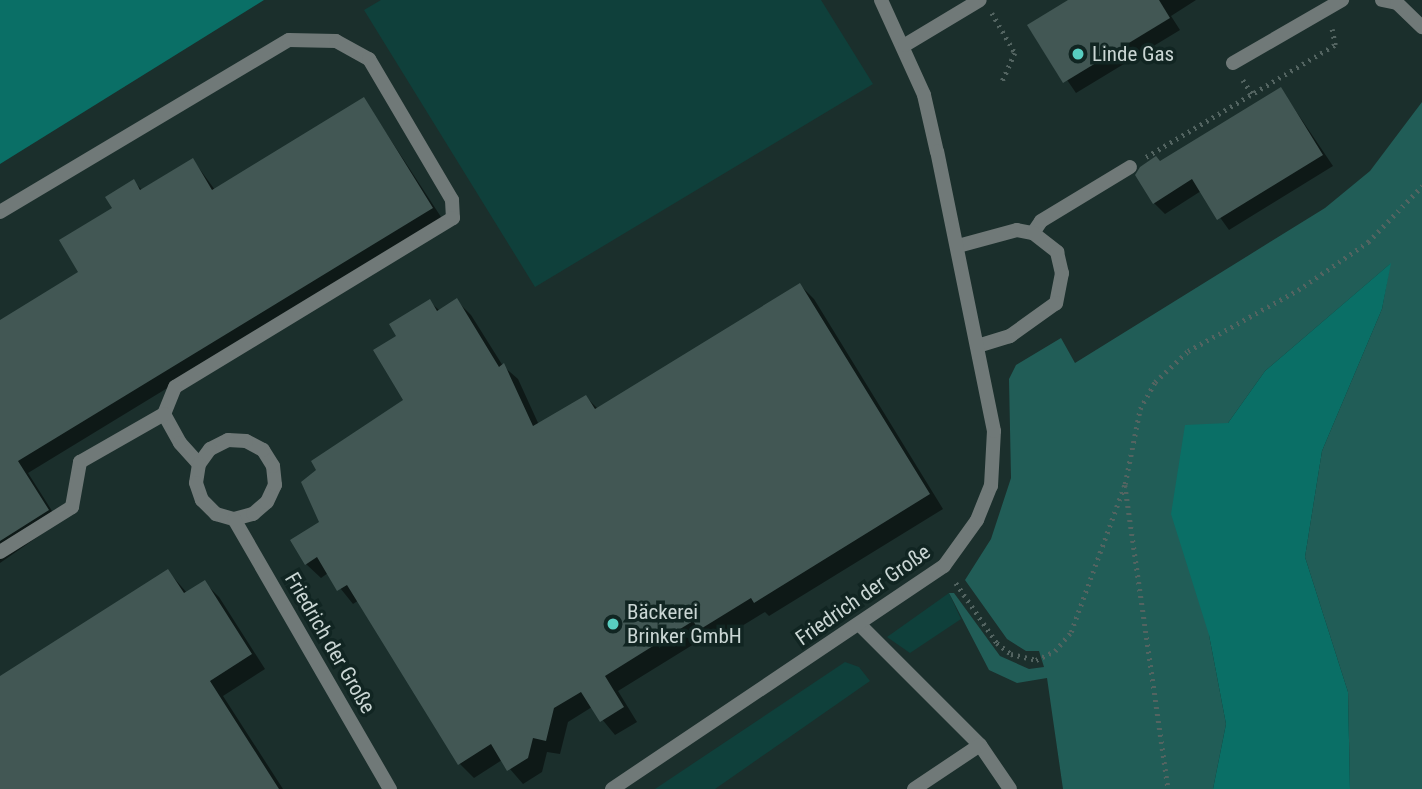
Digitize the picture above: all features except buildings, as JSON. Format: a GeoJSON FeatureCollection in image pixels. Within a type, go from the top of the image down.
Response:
{"type":"FeatureCollection","features":[{"type":"Feature","properties":{"kind":"street","name":"Friedrich der Große"},"geometry":{"type":"LineString","coordinates":[[612,789],[860,625],[944,566],[977,520],[991,486],[994,432],[937,152],[924,95],[905,45],[881,0]]}},
{"type":"Feature","properties":{"kind":"street"},"geometry":{"type":"LineString","coordinates":[[905,45],[980,0]]}},
{"type":"Feature","properties":{"kind":"street"},"geometry":{"type":"LineString","coordinates":[[1382,0],[1396,2],[1422,27]]}},
{"type":"Feature","properties":{"kind":"street"},"geometry":{"type":"LineString","coordinates":[[1233,63],[1336,4]]}},
{"type":"Feature","properties":{"kind":"street"},"geometry":{"type":"LineString","coordinates":[[0,212],[289,40],[336,41],[369,59],[452,200],[453,218],[175,387],[164,414],[80,462],[72,507],[0,552]]}},
{"type":"Feature","properties":{"kind":"street"},"geometry":{"type":"LineString","coordinates":[[1033,233],[1041,221],[1130,167]]}},
{"type":"Feature","properties":{"kind":"street"},"geometry":{"type":"LineString","coordinates":[[958,246],[1017,230],[1033,233],[1057,252],[1062,272],[1056,303],[1010,336],[978,346]]}},
{"type":"Feature","properties":{"kind":"street"},"geometry":{"type":"LineString","coordinates":[[164,414],[180,443],[199,464]]}},
{"type":"Feature","properties":{"kind":"street"},"geometry":{"type":"LineString","coordinates":[[228,440],[246,441],[268,458],[275,485],[267,502],[253,514],[234,519],[216,513],[202,500],[196,483],[199,464],[210,449],[228,440]]}},
{"type":"Feature","properties":{"kind":"street","name":"Friedrich der Große"},"geometry":{"type":"LineString","coordinates":[[234,519],[390,789]]}},
{"type":"Feature","properties":{"kind":"street"},"geometry":{"type":"LineString","coordinates":[[860,625],[981,745],[1010,789]]}},
{"type":"Feature","properties":{"kind":"street"},"geometry":{"type":"LineString","coordinates":[[914,789],[981,745]]}},
{"type":"Feature","properties":{"kind":"path"},"geometry":{"type":"LineString","coordinates":[[1130,167],[1335,45],[1336,4]]}},
{"type":"Feature","properties":{"kind":"path"},"geometry":{"type":"LineString","coordinates":[[1001,84],[1015,53],[1003,33]]}},
{"type":"Feature","properties":{"kind":"path"},"geometry":{"type":"LineString","coordinates":[[944,566],[997,643],[1024,659],[1046,657],[1071,632],[1125,484],[1140,409],[1167,368],[1357,250],[1422,186]]}},
{"type":"Feature","properties":{"kind":"path"},"geometry":{"type":"LineString","coordinates":[[1125,484],[1168,789]]}},
{"type":"Feature","properties":{"kind":"shaded area"},"geometry":{"type":"Polygon","coordinates":[[[0,0],[264,0],[0,164],[0,0]]]}},
{"type":"Feature","properties":{"kind":"shaded area"},"geometry":{"type":"Polygon","coordinates":[[[381,0],[821,0],[873,84],[535,287],[364,10],[381,0]]]}},
{"type":"Feature","properties":{"kind":"shaded area"},"geometry":{"type":"Polygon","coordinates":[[[1422,102],[1422,789],[1350,789],[1348,692],[1305,557],[1322,451],[1382,309],[1390,264],[1265,371],[1228,423],[1209,635],[1226,724],[1213,789],[1063,789],[1047,678],[1017,683],[989,670],[949,593],[954,593],[1000,656],[1029,669],[1044,667],[1039,651],[1026,651],[1007,639],[965,580],[991,539],[1011,478],[1009,379],[1016,365],[1061,338],[1075,363],[1325,208],[1370,171],[1422,102]]]}},
{"type":"Feature","properties":{"kind":"shaded area"},"geometry":{"type":"Polygon","coordinates":[[[1391,263],[1382,309],[1322,451],[1305,557],[1348,692],[1350,789],[1213,789],[1226,724],[1209,635],[1171,514],[1185,425],[1228,423],[1265,371],[1391,263]]]}},
{"type":"Feature","properties":{"kind":"shaded area"},"geometry":{"type":"Polygon","coordinates":[[[949,593],[961,619],[910,653],[887,637],[949,593]]]}},
{"type":"Feature","properties":{"kind":"shaded area"},"geometry":{"type":"Polygon","coordinates":[[[845,662],[859,667],[870,681],[715,789],[655,789],[845,662]]]}},
{"type":"Feature","properties":{"kind":"place","name":"Linde Gas"},"geometry":{"type":"Point","coordinates":[1078,54]}},
{"type":"Feature","properties":{"kind":"place","name":"Bäckerei Brinker GmbH"},"geometry":{"type":"Point","coordinates":[613,624]}}]}
